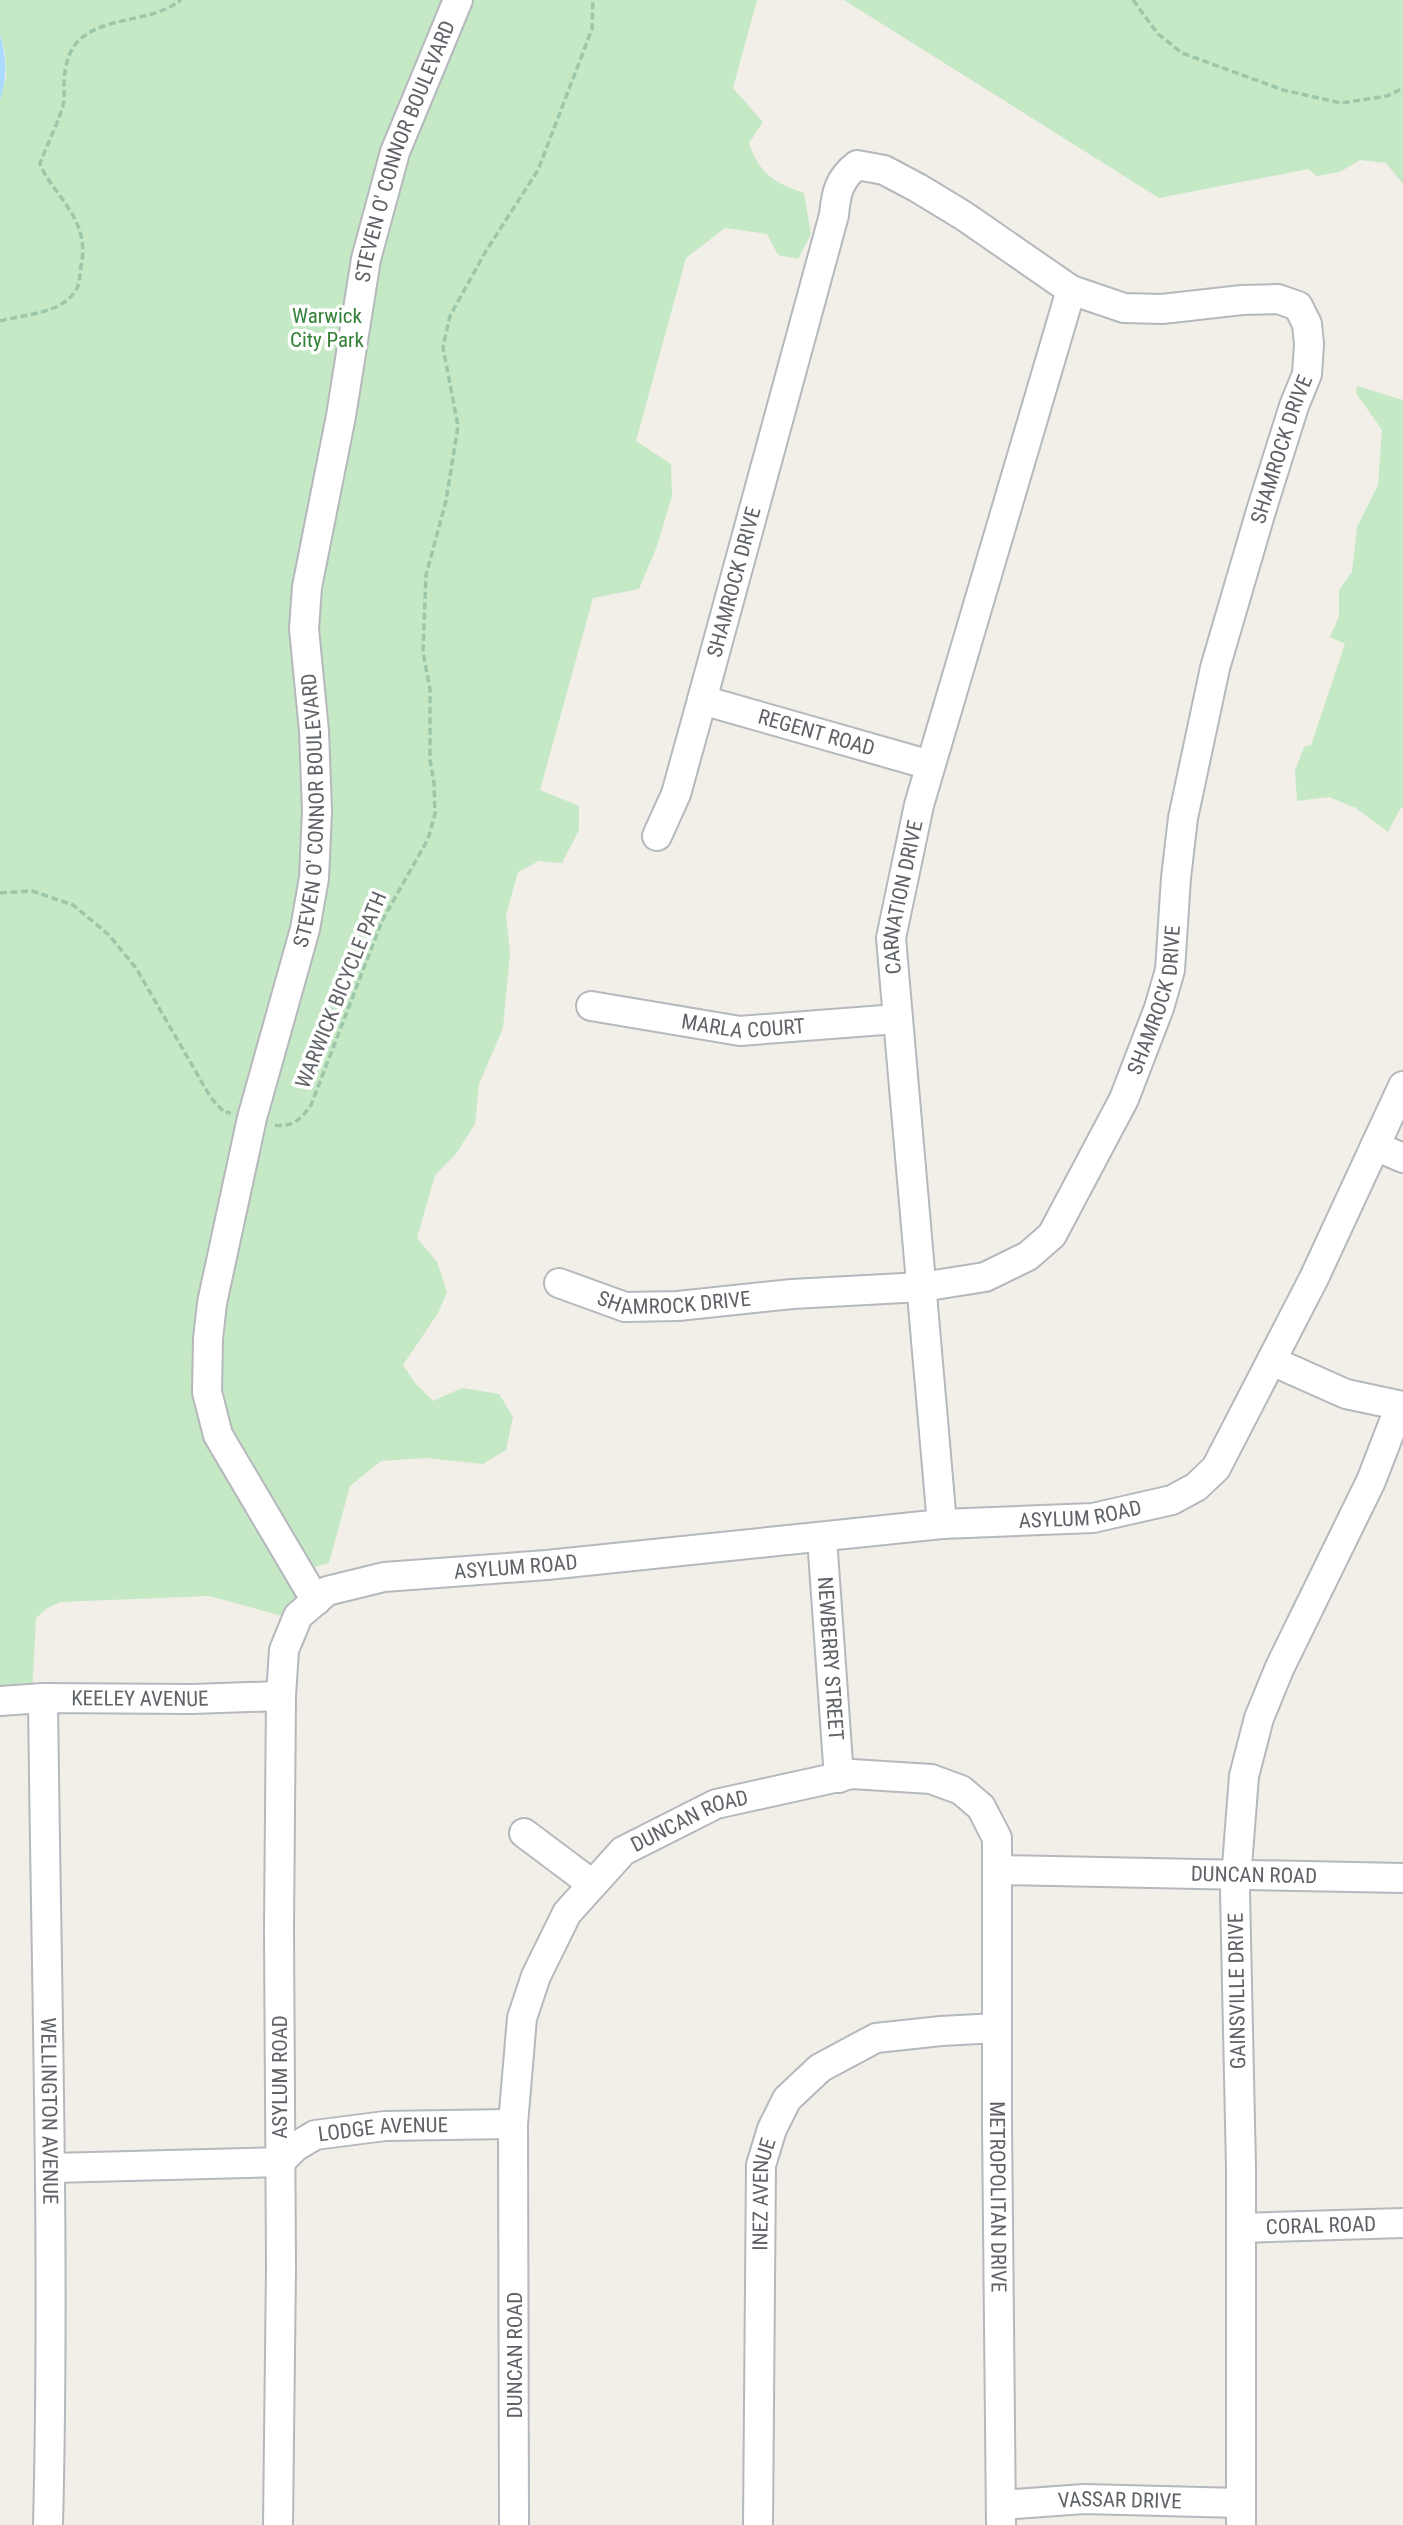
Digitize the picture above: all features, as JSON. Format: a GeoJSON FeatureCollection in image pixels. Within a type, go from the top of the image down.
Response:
{"type":"FeatureCollection","features":[{"type":"Feature","properties":{"kind":"street","name":"STEVEN O' CONNOR BOULEVARD"},"geometry":{"type":"LineString","coordinates":[[316,1601],[218,1434],[207,1392],[208,1339],[212,1303],[251,1118],[304,929],[314,878],[317,811],[314,731],[304,629],[307,587],[341,416],[366,259],[395,152],[457,0]]}},
{"type":"Feature","properties":{"kind":"street","name":"SHAMROCK DRIVE"},"geometry":{"type":"LineString","coordinates":[[559,1283],[625,1307],[678,1306],[792,1294],[922,1287],[985,1277],[1028,1256],[1052,1235],[1124,1099],[1159,1008],[1170,970],[1183,818],[1215,668],[1261,511],[1307,374],[1307,324],[1298,306],[1278,299],[1162,309],[1124,307],[1071,290],[964,216],[884,170],[857,166],[844,175],[836,193],[832,225],[676,794],[657,836]]}},
{"type":"Feature","properties":{"kind":"street","name":"CARNATION DRIVE"},"geometry":{"type":"LineString","coordinates":[[942,1524],[891,938],[919,804],[1071,290]]}},
{"type":"Feature","properties":{"kind":"street","name":"REGENT ROAD"},"geometry":{"type":"LineString","coordinates":[[702,700],[930,765]]}},
{"type":"Feature","properties":{"kind":"street","name":"MARLA COURT"},"geometry":{"type":"LineString","coordinates":[[591,1006],[740,1031],[897,1019]]}},
{"type":"Feature","properties":{"kind":"street","name":"ASYLUM ROAD"},"geometry":{"type":"LineString","coordinates":[[278,2525],[281,1696],[284,1650],[298,1616],[327,1591],[384,1577],[547,1565],[942,1524],[1093,1518],[1172,1500],[1196,1487],[1216,1468],[1314,1278],[1403,1086]]}},
{"type":"Feature","properties":{"kind":"street"},"geometry":{"type":"LineString","coordinates":[[1375,1146],[1403,1157]]}},
{"type":"Feature","properties":{"kind":"street"},"geometry":{"type":"LineString","coordinates":[[1272,1361],[1346,1394],[1401,1406]]}},
{"type":"Feature","properties":{"kind":"street","name":"GAINSVILLE DRIVE"},"geometry":{"type":"LineString","coordinates":[[1241,2514],[1241,2228],[1235,1876],[1244,1776],[1259,1718],[1291,1641],[1371,1481],[1401,1406]]}},
{"type":"Feature","properties":{"kind":"street","name":"NEWBERRY STREET"},"geometry":{"type":"LineString","coordinates":[[822,1538],[839,1778]]}},
{"type":"Feature","properties":{"kind":"street","name":"KEELEY AVENUE"},"geometry":{"type":"LineString","coordinates":[[0,1701],[43,1698],[192,1699],[281,1696]]}},
{"type":"Feature","properties":{"kind":"street","name":"WELLINGTON AVENUE"},"geometry":{"type":"LineString","coordinates":[[43,1698],[52,2168],[52,2379],[48,2525]]}},
{"type":"Feature","properties":{"kind":"street","name":"DUNCAN ROAD"},"geometry":{"type":"LineString","coordinates":[[514,2525],[513,2124],[522,2018],[536,1976],[567,1913],[622,1851],[716,1804],[852,1774],[931,1779],[961,1790],[981,1807],[997,1838],[998,1870],[1403,1878]]}},
{"type":"Feature","properties":{"kind":"street"},"geometry":{"type":"LineString","coordinates":[[524,1833],[592,1884]]}},
{"type":"Feature","properties":{"kind":"street","name":"METROPOLITAN DRIVE"},"geometry":{"type":"LineString","coordinates":[[998,1870],[1001,2515]]}},
{"type":"Feature","properties":{"kind":"street","name":"INEZ AVENUE"},"geometry":{"type":"LineString","coordinates":[[758,2525],[761,2165],[772,2129],[787,2099],[820,2068],[876,2038],[998,2028]]}},
{"type":"Feature","properties":{"kind":"street","name":"LODGE AVENUE"},"geometry":{"type":"LineString","coordinates":[[280,2162],[295,2147],[316,2135],[385,2126],[513,2124]]}},
{"type":"Feature","properties":{"kind":"street"},"geometry":{"type":"LineString","coordinates":[[52,2168],[280,2162]]}},
{"type":"Feature","properties":{"kind":"street","name":"CORAL ROAD"},"geometry":{"type":"LineString","coordinates":[[1241,2228],[1403,2223]]}},
{"type":"Feature","properties":{"kind":"street","name":"VASSAR DRIVE"},"geometry":{"type":"LineString","coordinates":[[1001,2515],[1084,2500],[1241,2514]]}},
{"type":"Feature","properties":{"kind":"path"},"geometry":{"type":"LineString","coordinates":[[0,321],[52,309],[68,301],[78,286],[83,256],[80,229],[71,212],[47,181],[40,164],[63,106],[65,66],[76,41],[110,24],[129,21],[172,6],[181,0]]}},
{"type":"Feature","properties":{"kind":"path","name":"WARWICK BICYCLE PATH"},"geometry":{"type":"LineString","coordinates":[[0,893],[32,891],[73,905],[109,935],[136,968],[211,1098],[224,1112],[287,1127],[301,1119],[311,1105],[382,921],[428,839],[435,814],[430,760],[430,690],[423,651],[426,575],[446,501],[458,426],[443,347],[450,316],[486,251],[538,170],[592,29],[593,0]]}},
{"type":"Feature","properties":{"kind":"path"},"geometry":{"type":"LineString","coordinates":[[1133,0],[1158,34],[1182,53],[1283,90],[1341,103],[1387,96],[1403,88]]}},
{"type":"Feature","properties":{"kind":"green space","name":"Warwick City Park"},"geometry":{"type":"Polygon","coordinates":[[[0,0],[757,0],[733,88],[763,122],[749,143],[753,154],[769,176],[804,193],[811,234],[798,259],[778,255],[767,234],[725,228],[686,258],[636,441],[671,464],[672,496],[657,546],[639,589],[593,598],[540,790],[579,806],[579,830],[562,863],[539,861],[518,872],[506,915],[510,953],[503,1028],[479,1084],[475,1124],[456,1154],[435,1175],[417,1238],[437,1262],[447,1292],[438,1313],[403,1365],[415,1383],[433,1401],[462,1388],[499,1394],[513,1417],[506,1450],[483,1464],[426,1458],[381,1461],[350,1486],[329,1563],[298,1571],[314,1598],[293,1619],[209,1596],[60,1602],[36,1618],[32,1695],[0,1702],[0,100],[6,76],[5,51],[0,34],[0,0]]]}},
{"type":"Feature","properties":{"kind":"green space"},"geometry":{"type":"Polygon","coordinates":[[[844,0],[1403,0],[1403,184],[1386,163],[1360,160],[1340,172],[1317,176],[1308,169],[1159,198],[844,0]]]}},
{"type":"Feature","properties":{"kind":"green space"},"geometry":{"type":"Polygon","coordinates":[[[1357,386],[1403,400],[1403,807],[1388,832],[1356,808],[1329,797],[1297,801],[1295,771],[1304,747],[1311,745],[1345,644],[1330,637],[1339,617],[1339,590],[1352,572],[1357,527],[1378,485],[1382,430],[1356,393],[1357,386]]]}},
{"type":"Feature","properties":{"kind":"water"},"geometry":{"type":"Polygon","coordinates":[[[0,34],[5,67],[0,100],[0,34]]]}}]}
